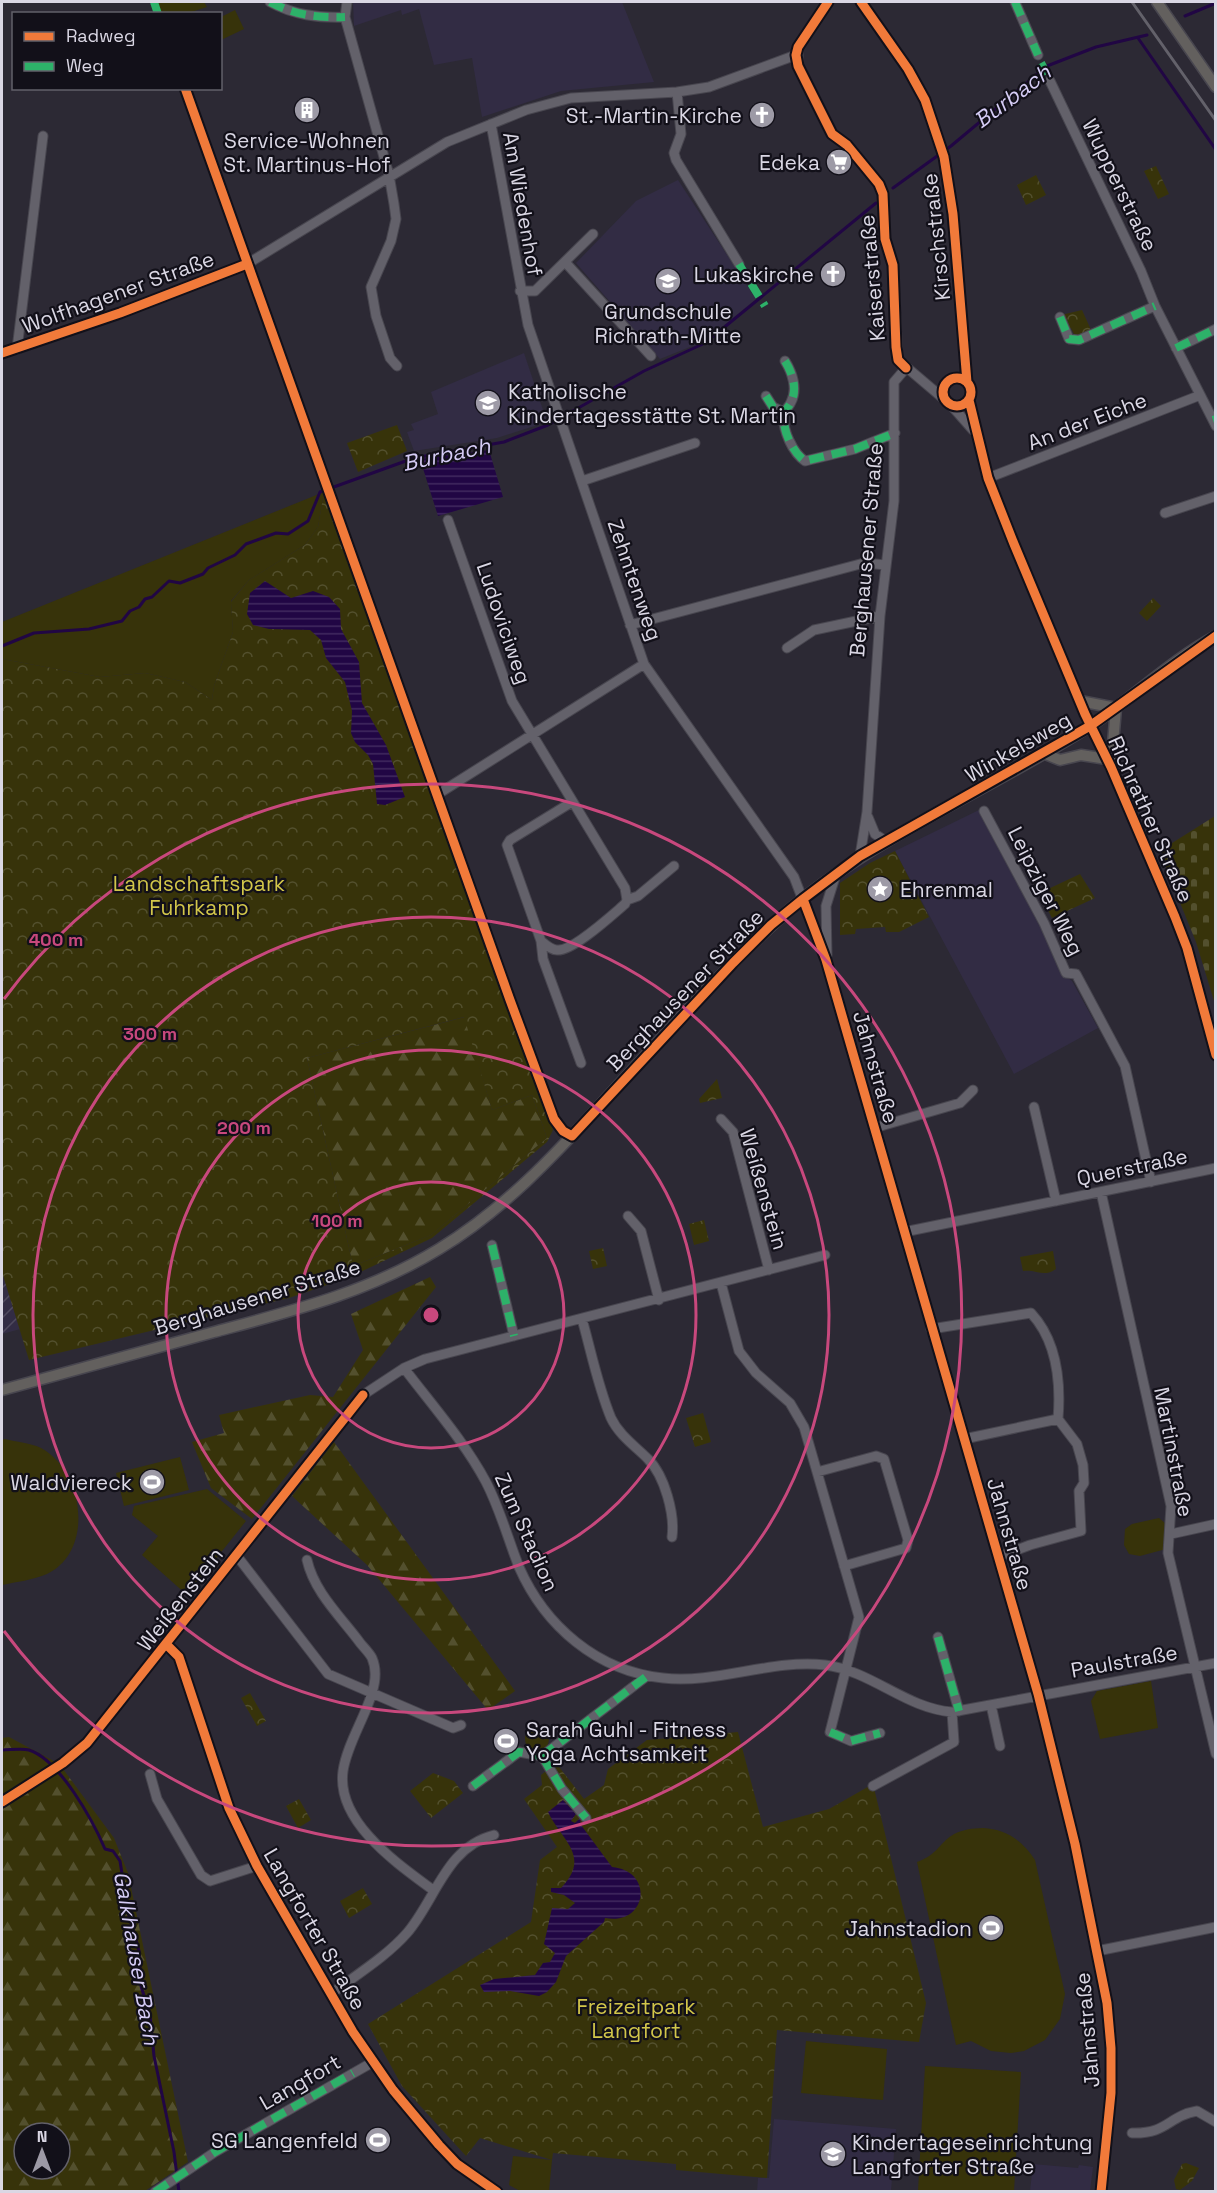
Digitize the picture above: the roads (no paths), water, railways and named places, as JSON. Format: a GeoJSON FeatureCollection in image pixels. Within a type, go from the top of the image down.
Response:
{"type":"FeatureCollection","features":[{"type":"Feature","properties":{"kind":"main road"},"geometry":{"type":"LineString","coordinates":[[1157,2],[1215,87]]}},
{"type":"Feature","properties":{"kind":"main road","name":"Winkelsweg"},"geometry":{"type":"LineString","coordinates":[[860,856],[1090,726],[1215,636]]}},
{"type":"Feature","properties":{"kind":"main road"},"geometry":{"type":"LineString","coordinates":[[1043,753],[1060,760],[1081,755],[1109,763],[1116,708],[1080,701]]}},
{"type":"Feature","properties":{"kind":"main road","name":"Berghausener Straße"},"geometry":{"type":"LineString","coordinates":[[2,1390],[308,1307],[361,1289],[442,1248],[489,1214],[531,1179],[771,925],[860,856]]}},
{"type":"Feature","properties":{"kind":"street"},"geometry":{"type":"LineString","coordinates":[[270,2],[279,7],[320,18],[345,17]]}},
{"type":"Feature","properties":{"kind":"street"},"geometry":{"type":"LineString","coordinates":[[347,2],[345,17],[389,175],[396,219],[391,241],[372,287],[372,300],[390,358],[397,366]]}},
{"type":"Feature","properties":{"kind":"street"},"geometry":{"type":"LineString","coordinates":[[796,55],[798,47],[828,2]]}},
{"type":"Feature","properties":{"kind":"street","name":"Kirschstraße"},"geometry":{"type":"LineString","coordinates":[[861,2],[908,69],[925,100],[944,157],[953,214],[968,382]]}},
{"type":"Feature","properties":{"kind":"street"},"geometry":{"type":"LineString","coordinates":[[1015,2],[1038,55]]}},
{"type":"Feature","properties":{"kind":"street","name":"Wolfhagener Straße"},"geometry":{"type":"LineString","coordinates":[[2,352],[17,349],[120,313],[247,264],[370,190],[389,175],[447,142],[491,124],[556,100],[677,92],[727,82],[796,55]]}},
{"type":"Feature","properties":{"kind":"street","name":"Kaiserstraße"},"geometry":{"type":"LineString","coordinates":[[796,55],[798,66],[832,134],[847,145],[879,184],[883,194],[885,239],[893,265],[896,347],[898,360],[906,368]]}},
{"type":"Feature","properties":{"kind":"street","name":"Wupperstraße"},"geometry":{"type":"LineString","coordinates":[[1050,81],[1198,396],[1214,422]]}},
{"type":"Feature","properties":{"kind":"street"},"geometry":{"type":"LineString","coordinates":[[677,92],[681,134],[674,153],[676,160],[739,264]]}},
{"type":"Feature","properties":{"kind":"street","name":"Am Wiedenhof"},"geometry":{"type":"LineString","coordinates":[[491,124],[520,291]]}},
{"type":"Feature","properties":{"kind":"street"},"geometry":{"type":"LineString","coordinates":[[17,349],[43,136]]}},
{"type":"Feature","properties":{"kind":"street"},"geometry":{"type":"LineString","coordinates":[[520,291],[535,291],[593,234]]}},
{"type":"Feature","properties":{"kind":"street"},"geometry":{"type":"LineString","coordinates":[[565,262],[651,356]]}},
{"type":"Feature","properties":{"kind":"street","name":"Zehntenweg"},"geometry":{"type":"LineString","coordinates":[[520,291],[528,325],[644,664],[794,877],[803,899]]}},
{"type":"Feature","properties":{"kind":"street"},"geometry":{"type":"LineString","coordinates":[[1060,318],[1069,339],[1079,340],[1155,306]]}},
{"type":"Feature","properties":{"kind":"street"},"geometry":{"type":"LineString","coordinates":[[1176,348],[1215,329]]}},
{"type":"Feature","properties":{"kind":"street"},"geometry":{"type":"LineString","coordinates":[[785,361],[790,368],[795,389],[792,401],[784,412],[784,424],[797,456],[805,461],[855,449],[895,433]]}},
{"type":"Feature","properties":{"kind":"street","name":"Richrather Straße"},"geometry":{"type":"LineString","coordinates":[[906,368],[947,402],[975,432]]}},
{"type":"Feature","properties":{"kind":"street","name":"Berghausener Straße"},"geometry":{"type":"LineString","coordinates":[[860,856],[867,812],[880,616],[894,501],[894,382],[906,368]]}},
{"type":"Feature","properties":{"kind":"street"},"geometry":{"type":"LineString","coordinates":[[919,379],[946,382],[955,378],[968,382],[971,388],[969,400],[963,405],[947,402],[942,392],[946,382]]}},
{"type":"Feature","properties":{"kind":"street"},"geometry":{"type":"LineString","coordinates":[[766,396],[773,407],[784,412]]}},
{"type":"Feature","properties":{"kind":"street","name":"An der Eiche"},"geometry":{"type":"LineString","coordinates":[[988,478],[1198,396]]}},
{"type":"Feature","properties":{"kind":"street","name":"Richrather Straße"},"geometry":{"type":"LineString","coordinates":[[969,400],[988,478],[1090,726],[1109,763],[1187,948],[1215,1055]]}},
{"type":"Feature","properties":{"kind":"street"},"geometry":{"type":"LineString","coordinates":[[582,481],[695,443]]}},
{"type":"Feature","properties":{"kind":"street"},"geometry":{"type":"LineString","coordinates":[[1165,513],[1215,496]]}},
{"type":"Feature","properties":{"kind":"street","name":"Ludoviciweg"},"geometry":{"type":"LineString","coordinates":[[448,520],[512,701],[625,888],[627,900]]}},
{"type":"Feature","properties":{"kind":"street"},"geometry":{"type":"LineString","coordinates":[[630,625],[864,563],[886,565]]}},
{"type":"Feature","properties":{"kind":"street"},"geometry":{"type":"LineString","coordinates":[[787,648],[814,630],[880,616]]}},
{"type":"Feature","properties":{"kind":"street"},"geometry":{"type":"LineString","coordinates":[[438,794],[644,664]]}},
{"type":"Feature","properties":{"kind":"street"},"geometry":{"type":"LineString","coordinates":[[572,802],[510,840],[507,845],[541,941],[543,959],[581,1064]]}},
{"type":"Feature","properties":{"kind":"street","name":"Leipziger Weg"},"geometry":{"type":"LineString","coordinates":[[984,811],[1044,923],[1066,973],[1076,974],[1125,1066],[1151,1182]]}},
{"type":"Feature","properties":{"kind":"street"},"geometry":{"type":"LineString","coordinates":[[867,812],[871,829],[886,842]]}},
{"type":"Feature","properties":{"kind":"street"},"geometry":{"type":"LineString","coordinates":[[541,941],[552,949],[560,951],[574,944],[627,900],[638,896],[674,866]]}},
{"type":"Feature","properties":{"kind":"street","name":"Jahnstraße"},"geometry":{"type":"LineString","coordinates":[[826,960],[826,906],[837,874]]}},
{"type":"Feature","properties":{"kind":"street","name":"Jahnstraße"},"geometry":{"type":"LineString","coordinates":[[803,899],[826,960],[1038,1694],[1075,1844],[1107,2003],[1111,2048],[1111,2093],[1101,2192]]}},
{"type":"Feature","properties":{"kind":"street"},"geometry":{"type":"LineString","coordinates":[[874,1128],[960,1103],[973,1090]]}},
{"type":"Feature","properties":{"kind":"street","name":"Querstraße"},"geometry":{"type":"LineString","coordinates":[[1034,1107],[1056,1201]]}},
{"type":"Feature","properties":{"kind":"street","name":"Weißenstein"},"geometry":{"type":"LineString","coordinates":[[721,1119],[733,1132],[769,1270]]}},
{"type":"Feature","properties":{"kind":"street","name":"Querstraße"},"geometry":{"type":"LineString","coordinates":[[904,1232],[1215,1168]]}},
{"type":"Feature","properties":{"kind":"street","name":"Martinstraße"},"geometry":{"type":"LineString","coordinates":[[1101,1192],[1171,1506],[1168,1553],[1215,1754]]}},
{"type":"Feature","properties":{"kind":"street"},"geometry":{"type":"LineString","coordinates":[[628,1216],[641,1231],[659,1300]]}},
{"type":"Feature","properties":{"kind":"street"},"geometry":{"type":"LineString","coordinates":[[492,1245],[514,1336]]}},
{"type":"Feature","properties":{"kind":"street","name":"Weißenstein"},"geometry":{"type":"LineString","coordinates":[[2,1802],[63,1763],[87,1743],[363,1395],[404,1368],[425,1359],[825,1255]]}},
{"type":"Feature","properties":{"kind":"street"},"geometry":{"type":"LineString","coordinates":[[721,1283],[739,1351],[756,1373],[790,1403],[804,1427],[859,1617],[830,1732],[851,1741],[880,1733]]}},
{"type":"Feature","properties":{"kind":"street"},"geometry":{"type":"LineString","coordinates":[[931,1329],[1031,1312],[1040,1323],[1060,1374],[1058,1419],[964,1439]]}},
{"type":"Feature","properties":{"kind":"street"},"geometry":{"type":"LineString","coordinates":[[582,1319],[612,1418],[621,1434],[650,1461],[660,1477],[674,1523],[672,1538]]}},
{"type":"Feature","properties":{"kind":"street","name":"Zum Stadion"},"geometry":{"type":"LineString","coordinates":[[404,1368],[471,1457],[487,1484],[534,1599],[564,1634],[591,1654],[624,1670],[664,1679],[707,1678],[806,1665],[847,1669],[862,1674],[912,1702],[935,1711],[955,1712],[1038,1694]]}},
{"type":"Feature","properties":{"kind":"street","name":"Jahnstraße"},"geometry":{"type":"LineString","coordinates":[[998,1557],[1030,1545],[1081,1531],[1079,1491],[1083,1483],[1083,1465],[1077,1444],[1058,1419]]}},
{"type":"Feature","properties":{"kind":"street"},"geometry":{"type":"LineString","coordinates":[[817,1472],[880,1456],[884,1459],[908,1540],[906,1548],[844,1566]]}},
{"type":"Feature","properties":{"kind":"street"},"geometry":{"type":"LineString","coordinates":[[1171,1534],[1215,1524]]}},
{"type":"Feature","properties":{"kind":"street"},"geometry":{"type":"LineString","coordinates":[[237,1556],[328,1674],[453,1728],[461,1725]]}},
{"type":"Feature","properties":{"kind":"street"},"geometry":{"type":"LineString","coordinates":[[307,1560],[311,1578],[372,1658],[375,1675],[372,1694],[344,1766],[342,1781],[348,1802],[367,1834],[386,1855],[433,1890]]}},
{"type":"Feature","properties":{"kind":"street"},"geometry":{"type":"LineString","coordinates":[[873,1786],[954,1742],[955,1712],[938,1637]]}},
{"type":"Feature","properties":{"kind":"street","name":"Langforter Straße"},"geometry":{"type":"LineString","coordinates":[[167,1645],[179,1657],[229,1808],[257,1866],[331,1994],[373,2062],[451,2158],[497,2192]]}},
{"type":"Feature","properties":{"kind":"street","name":"Paulstraße"},"geometry":{"type":"LineString","coordinates":[[1038,1694],[1215,1663]]}},
{"type":"Feature","properties":{"kind":"street"},"geometry":{"type":"LineString","coordinates":[[473,1786],[519,1752],[542,1756],[647,1676]]}},
{"type":"Feature","properties":{"kind":"street"},"geometry":{"type":"LineString","coordinates":[[991,1705],[1000,1746]]}},
{"type":"Feature","properties":{"kind":"street"},"geometry":{"type":"LineString","coordinates":[[542,1756],[562,1789],[586,1818]]}},
{"type":"Feature","properties":{"kind":"street"},"geometry":{"type":"LineString","coordinates":[[150,1773],[157,1799],[201,1875],[210,1881],[257,1866]]}},
{"type":"Feature","properties":{"kind":"street"},"geometry":{"type":"LineString","coordinates":[[331,1994],[407,1934],[433,1890],[465,1848],[479,1839],[494,1835]]}},
{"type":"Feature","properties":{"kind":"street"},"geometry":{"type":"LineString","coordinates":[[1097,1951],[1215,1927]]}},
{"type":"Feature","properties":{"kind":"street","name":"Langfort"},"geometry":{"type":"LineString","coordinates":[[154,2192],[184,2172],[373,2062]]}},
{"type":"Feature","properties":{"kind":"street"},"geometry":{"type":"LineString","coordinates":[[1132,2133],[1156,2132],[1184,2113],[1197,2111],[1215,2122]]}},
{"type":"Feature","properties":{"kind":"waterway","name":"Burbach"},"geometry":{"type":"LineString","coordinates":[[1185,16],[1216,3]]}},
{"type":"Feature","properties":{"kind":"waterway","name":"Burbach"},"geometry":{"type":"LineString","coordinates":[[893,188],[951,146],[1047,66],[1096,47],[1147,35]]}},
{"type":"Feature","properties":{"kind":"waterway"},"geometry":{"type":"LineString","coordinates":[[1138,38],[1216,150]]}},
{"type":"Feature","properties":{"kind":"waterway","name":"Burbach"},"geometry":{"type":"LineString","coordinates":[[2,646],[34,633],[89,629],[122,621],[130,611],[139,607],[145,599],[152,597],[169,581],[180,583],[203,574],[208,568],[235,555],[246,544],[276,533],[288,534],[308,521],[320,492],[414,458],[504,442],[548,425],[644,371],[705,343],[876,203]]}},
{"type":"Feature","properties":{"kind":"waterway","name":"Galkhauser Bach"},"geometry":{"type":"LineString","coordinates":[[2,1750],[29,1750],[41,1756],[52,1766],[64,1778],[84,1808],[105,1849],[113,1851],[120,1861],[128,1912],[139,1951],[141,1986],[150,2015],[154,2056],[174,2152],[179,2192]]}},
{"type":"Feature","properties":{"kind":"railway"},"geometry":{"type":"LineString","coordinates":[[1132,2],[1216,121]]}},
{"type":"Feature","properties":{"kind":"place","name":"Service-Wohnen St. Martinus-Hof"},"geometry":{"type":"Point","coordinates":[307,110]}},
{"type":"Feature","properties":{"kind":"place","name":"St.-Martin-Kirche"},"geometry":{"type":"Point","coordinates":[762,115]}},
{"type":"Feature","properties":{"kind":"place","name":"Edeka"},"geometry":{"type":"Point","coordinates":[839,162]}},
{"type":"Feature","properties":{"kind":"place","name":"Lukaskirche"},"geometry":{"type":"Point","coordinates":[833,274]}},
{"type":"Feature","properties":{"kind":"place","name":"Grundschule Richrath-Mitte"},"geometry":{"type":"Point","coordinates":[668,281]}},
{"type":"Feature","properties":{"kind":"place","name":"Katholische Kindertagesstätte St. Martin"},"geometry":{"type":"Point","coordinates":[488,403]}},
{"type":"Feature","properties":{"kind":"place","name":"Ehrenmal"},"geometry":{"type":"Point","coordinates":[880,889]}},
{"type":"Feature","properties":{"kind":"place","name":"Waldviereck"},"geometry":{"type":"Point","coordinates":[152,1482]}},
{"type":"Feature","properties":{"kind":"place","name":"Sarah Guhl - Fitness Yoga Achtsamkeit"},"geometry":{"type":"Point","coordinates":[506,1741]}},
{"type":"Feature","properties":{"kind":"place","name":"Jahnstadion"},"geometry":{"type":"Point","coordinates":[991,1928]}},
{"type":"Feature","properties":{"kind":"place","name":"SG Langenfeld"},"geometry":{"type":"Point","coordinates":[378,2140]}},
{"type":"Feature","properties":{"kind":"place","name":"Kindertageseinrichtung Langforter Straße"},"geometry":{"type":"Point","coordinates":[833,2154]}},
{"type":"Feature","properties":{"kind":"park label","name":"Landschaftspark Fuhrkamp"},"geometry":{"type":"Point","coordinates":[199,895]}},
{"type":"Feature","properties":{"kind":"park label","name":"Freizeitpark Langfort"},"geometry":{"type":"Point","coordinates":[636,2018]}}]}
